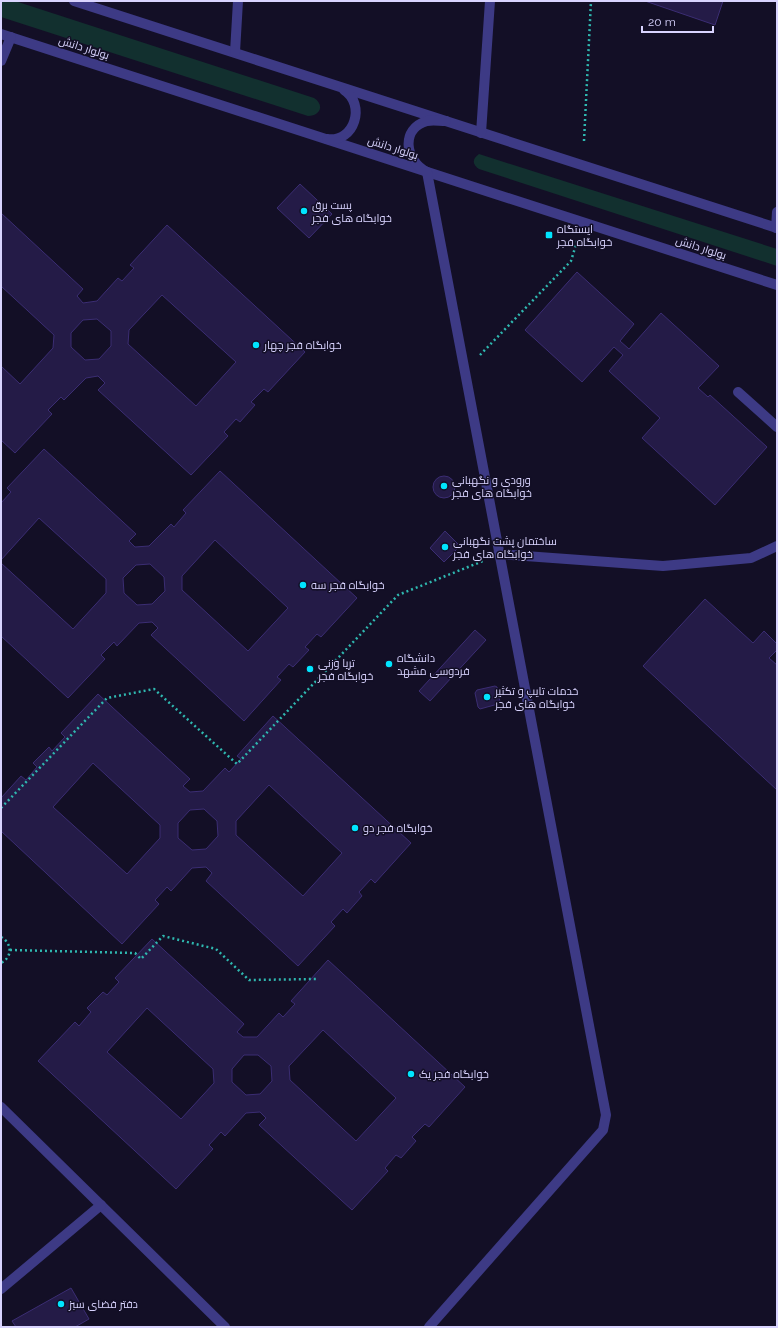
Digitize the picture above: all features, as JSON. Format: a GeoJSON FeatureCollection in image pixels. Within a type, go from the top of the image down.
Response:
{"type":"FeatureCollection","features":[{"type":"Feature","properties":{"kind":"street"},"geometry":{"type":"LineString","coordinates":[[74,1],[776,228],[777,212]]}},
{"type":"Feature","properties":{"kind":"street"},"geometry":{"type":"LineString","coordinates":[[234,52],[238,1]]}},
{"type":"Feature","properties":{"kind":"street"},"geometry":{"type":"LineString","coordinates":[[481,133],[490,1]]}},
{"type":"Feature","properties":{"kind":"street"},"geometry":{"type":"LineString","coordinates":[[1,61],[6,36]]}},
{"type":"Feature","properties":{"kind":"street","name":"بولوار دانش"},"geometry":{"type":"LineString","coordinates":[[6,36],[777,285]]}},
{"type":"Feature","properties":{"kind":"street"},"geometry":{"type":"LineString","coordinates":[[322,138],[331,139],[340,137],[348,132],[354,125],[357,116],[353,98],[338,86]]}},
{"type":"Feature","properties":{"kind":"street"},"geometry":{"type":"LineString","coordinates":[[429,1327],[603,1130],[606,1115],[498,554],[427,172],[419,168],[413,161],[409,152],[409,143],[412,134],[418,127],[426,122],[435,120],[446,122]]}},
{"type":"Feature","properties":{"kind":"street"},"geometry":{"type":"LineString","coordinates":[[738,392],[777,427]]}},
{"type":"Feature","properties":{"kind":"street"},"geometry":{"type":"LineString","coordinates":[[498,554],[664,566],[751,558],[777,546]]}},
{"type":"Feature","properties":{"kind":"street"},"geometry":{"type":"LineString","coordinates":[[1,1107],[225,1327]]}},
{"type":"Feature","properties":{"kind":"street"},"geometry":{"type":"LineString","coordinates":[[1,1289],[101,1205]]}},
{"type":"Feature","properties":{"kind":"path"},"geometry":{"type":"LineString","coordinates":[[584,141],[591,1]]}},
{"type":"Feature","properties":{"kind":"path"},"geometry":{"type":"LineString","coordinates":[[497,338],[571,261],[583,223]]}},
{"type":"Feature","properties":{"kind":"path"},"geometry":{"type":"LineString","coordinates":[[1,808],[107,698],[154,688],[238,764],[398,595],[498,554]]}},
{"type":"Feature","properties":{"kind":"path"},"geometry":{"type":"LineString","coordinates":[[10,950],[135,953],[142,959],[164,936],[216,949],[249,980],[316,979]]}},
{"type":"Feature","properties":{"kind":"path"},"geometry":{"type":"LineString","coordinates":[[1,937],[8,944],[10,950],[8,956],[1,963]]}},
{"type":"Feature","properties":{"kind":"green space"},"geometry":{"type":"Polygon","coordinates":[[[1,1],[15,1],[314,98],[319,104],[320,110],[312,116],[308,116],[1,17],[1,1]]]}},
{"type":"Feature","properties":{"kind":"green space"},"geometry":{"type":"Polygon","coordinates":[[[479,154],[777,249],[777,266],[479,169],[475,165],[474,160],[479,154]]]}},
{"type":"Feature","properties":{"kind":"building"},"geometry":{"type":"Polygon","coordinates":[[[645,1],[723,1],[715,25],[645,1]]]}},
{"type":"Feature","properties":{"kind":"building","name":"پست برق خوابگاه های فجر"},"geometry":{"type":"Polygon","coordinates":[[[300,184],[332,214],[309,238],[277,208],[300,184]]]}},
{"type":"Feature","properties":{"kind":"building","name":"خوابگاه فجر چهار"},"geometry":{"type":"Polygon","coordinates":[[[1,213],[83,289],[77,296],[83,303],[97,301],[118,278],[122,281],[134,268],[130,265],[167,225],[305,352],[268,392],[264,389],[251,402],[255,405],[240,422],[236,419],[224,432],[228,436],[191,475],[98,390],[105,383],[98,376],[86,378],[64,400],[61,397],[48,410],[52,414],[15,453],[1,440],[1,366],[20,384],[53,348],[54,335],[1,286],[1,213]],[[162,295],[129,330],[128,344],[196,406],[236,362],[162,295]],[[97,319],[83,320],[71,333],[71,347],[85,360],[99,359],[111,346],[111,331],[97,319]]]}},
{"type":"Feature","properties":{"kind":"building"},"geometry":{"type":"Polygon","coordinates":[[[577,272],[634,324],[620,341],[629,349],[661,313],[719,366],[698,388],[708,397],[710,395],[767,447],[715,505],[642,438],[660,418],[609,371],[623,355],[614,347],[582,382],[525,330],[577,272]]]}},
{"type":"Feature","properties":{"kind":"building","name":"خوابگاه فجر سه"},"geometry":{"type":"Polygon","coordinates":[[[44,449],[136,534],[129,541],[135,547],[149,546],[171,524],[174,527],[186,513],[183,510],[220,471],[357,598],[321,637],[317,634],[305,647],[309,650],[293,667],[289,664],[277,677],[281,680],[244,721],[151,635],[158,628],[152,622],[139,623],[117,646],[114,642],[101,655],[105,659],[68,698],[1,636],[1,563],[73,629],[106,593],[106,579],[39,518],[1,560],[1,503],[11,492],[7,488],[44,449]],[[215,540],[182,576],[182,590],[248,651],[288,608],[215,540]],[[150,564],[136,565],[123,578],[124,593],[137,605],[152,604],[165,591],[164,577],[150,564]]]}},
{"type":"Feature","properties":{"kind":"building","name":"ورودی و نگهبانی خوابگاه های فجر"},"geometry":{"type":"Polygon","coordinates":[[[440,476],[448,476],[455,483],[455,491],[448,498],[440,498],[433,491],[433,483],[440,476]]]}},
{"type":"Feature","properties":{"kind":"building","name":"ساختمان پشت نگهبانی خوابگاه های فجر"},"geometry":{"type":"Polygon","coordinates":[[[445,531],[460,546],[444,562],[430,548],[445,531]]]}},
{"type":"Feature","properties":{"kind":"building"},"geometry":{"type":"Polygon","coordinates":[[[705,599],[753,643],[764,631],[777,644],[777,650],[769,658],[777,665],[777,790],[643,666],[705,599]]]}},
{"type":"Feature","properties":{"kind":"building"},"geometry":{"type":"Polygon","coordinates":[[[475,630],[486,640],[430,701],[419,691],[475,630]]]}},
{"type":"Feature","properties":{"kind":"building","name":"خدمات تایپ و تکثیر خوابگاه های فجر"},"geometry":{"type":"Polygon","coordinates":[[[495,686],[497,687],[500,702],[498,704],[480,709],[478,707],[475,693],[477,690],[495,686]]]}},
{"type":"Feature","properties":{"kind":"building","name":"خوابگاه فجر دو"},"geometry":{"type":"Polygon","coordinates":[[[98,694],[190,779],[183,786],[190,792],[203,791],[225,768],[229,772],[241,759],[237,756],[273,716],[411,843],[375,883],[371,879],[359,892],[362,896],[347,913],[343,909],[331,922],[335,926],[298,966],[206,881],[212,873],[206,867],[192,868],[171,891],[167,887],[155,900],[159,904],[122,944],[1,831],[1,798],[21,776],[26,780],[37,767],[33,763],[49,747],[52,751],[65,737],[61,733],[98,694]],[[93,763],[53,807],[127,874],[160,838],[160,825],[93,763]],[[269,785],[236,821],[236,835],[303,896],[342,853],[269,785]],[[204,809],[190,810],[178,823],[178,838],[192,850],[206,849],[218,836],[217,821],[204,809]]]}},
{"type":"Feature","properties":{"kind":"building","name":"خوابگاه فجر یک"},"geometry":{"type":"Polygon","coordinates":[[[152,939],[244,1024],[237,1032],[243,1037],[257,1037],[279,1013],[283,1017],[295,1004],[291,1001],[328,960],[465,1087],[429,1127],[425,1124],[412,1137],[416,1141],[401,1158],[396,1155],[385,1168],[388,1171],[352,1210],[259,1125],[266,1118],[260,1112],[246,1113],[225,1136],[221,1132],[209,1145],[213,1149],[176,1189],[38,1061],[75,1022],[79,1026],[91,1012],[87,1008],[103,992],[107,995],[119,982],[115,978],[152,939]],[[147,1008],[107,1052],[181,1119],[214,1083],[213,1069],[147,1008]],[[323,1030],[289,1066],[290,1080],[356,1141],[396,1098],[323,1030]],[[244,1055],[232,1069],[232,1082],[246,1095],[260,1094],[272,1081],[271,1066],[258,1055],[244,1055]]]}},
{"type":"Feature","properties":{"kind":"building","name":"دفتر فضای سبز"},"geometry":{"type":"Polygon","coordinates":[[[71,1288],[89,1319],[75,1327],[16,1327],[12,1321],[71,1288]]]}},
{"type":"Feature","properties":{"kind":"place","name":"پست برق خوابگاه های فجر"},"geometry":{"type":"Point","coordinates":[304,211]}},
{"type":"Feature","properties":{"kind":"place","name":"ایستگاه خوابگاه فجر"},"geometry":{"type":"Point","coordinates":[549,235]}},
{"type":"Feature","properties":{"kind":"place","name":"خوابگاه فجر چهار"},"geometry":{"type":"Point","coordinates":[256,345]}},
{"type":"Feature","properties":{"kind":"place","name":"ورودی و نگهبانی خوابگاه های فجر"},"geometry":{"type":"Point","coordinates":[444,486]}},
{"type":"Feature","properties":{"kind":"place","name":"ساختمان پشت نگهبانی خوابگاه های فجر"},"geometry":{"type":"Point","coordinates":[445,547]}},
{"type":"Feature","properties":{"kind":"place","name":"خوابگاه فجر سه"},"geometry":{"type":"Point","coordinates":[303,585]}},
{"type":"Feature","properties":{"kind":"place","name":"دانشگاه فردوسی مشهد"},"geometry":{"type":"Point","coordinates":[389,664]}},
{"type":"Feature","properties":{"kind":"place","name":"تریا وزنی خوابگاه فجر"},"geometry":{"type":"Point","coordinates":[310,669]}},
{"type":"Feature","properties":{"kind":"place","name":"خدمات تایپ و تکثیر خوابگاه های فجر"},"geometry":{"type":"Point","coordinates":[487,697]}},
{"type":"Feature","properties":{"kind":"place","name":"خوابگاه فجر دو"},"geometry":{"type":"Point","coordinates":[355,828]}},
{"type":"Feature","properties":{"kind":"place","name":"خوابگاه فجر یک"},"geometry":{"type":"Point","coordinates":[411,1074]}},
{"type":"Feature","properties":{"kind":"place","name":"دفتر فضای سبز"},"geometry":{"type":"Point","coordinates":[61,1304]}}]}
